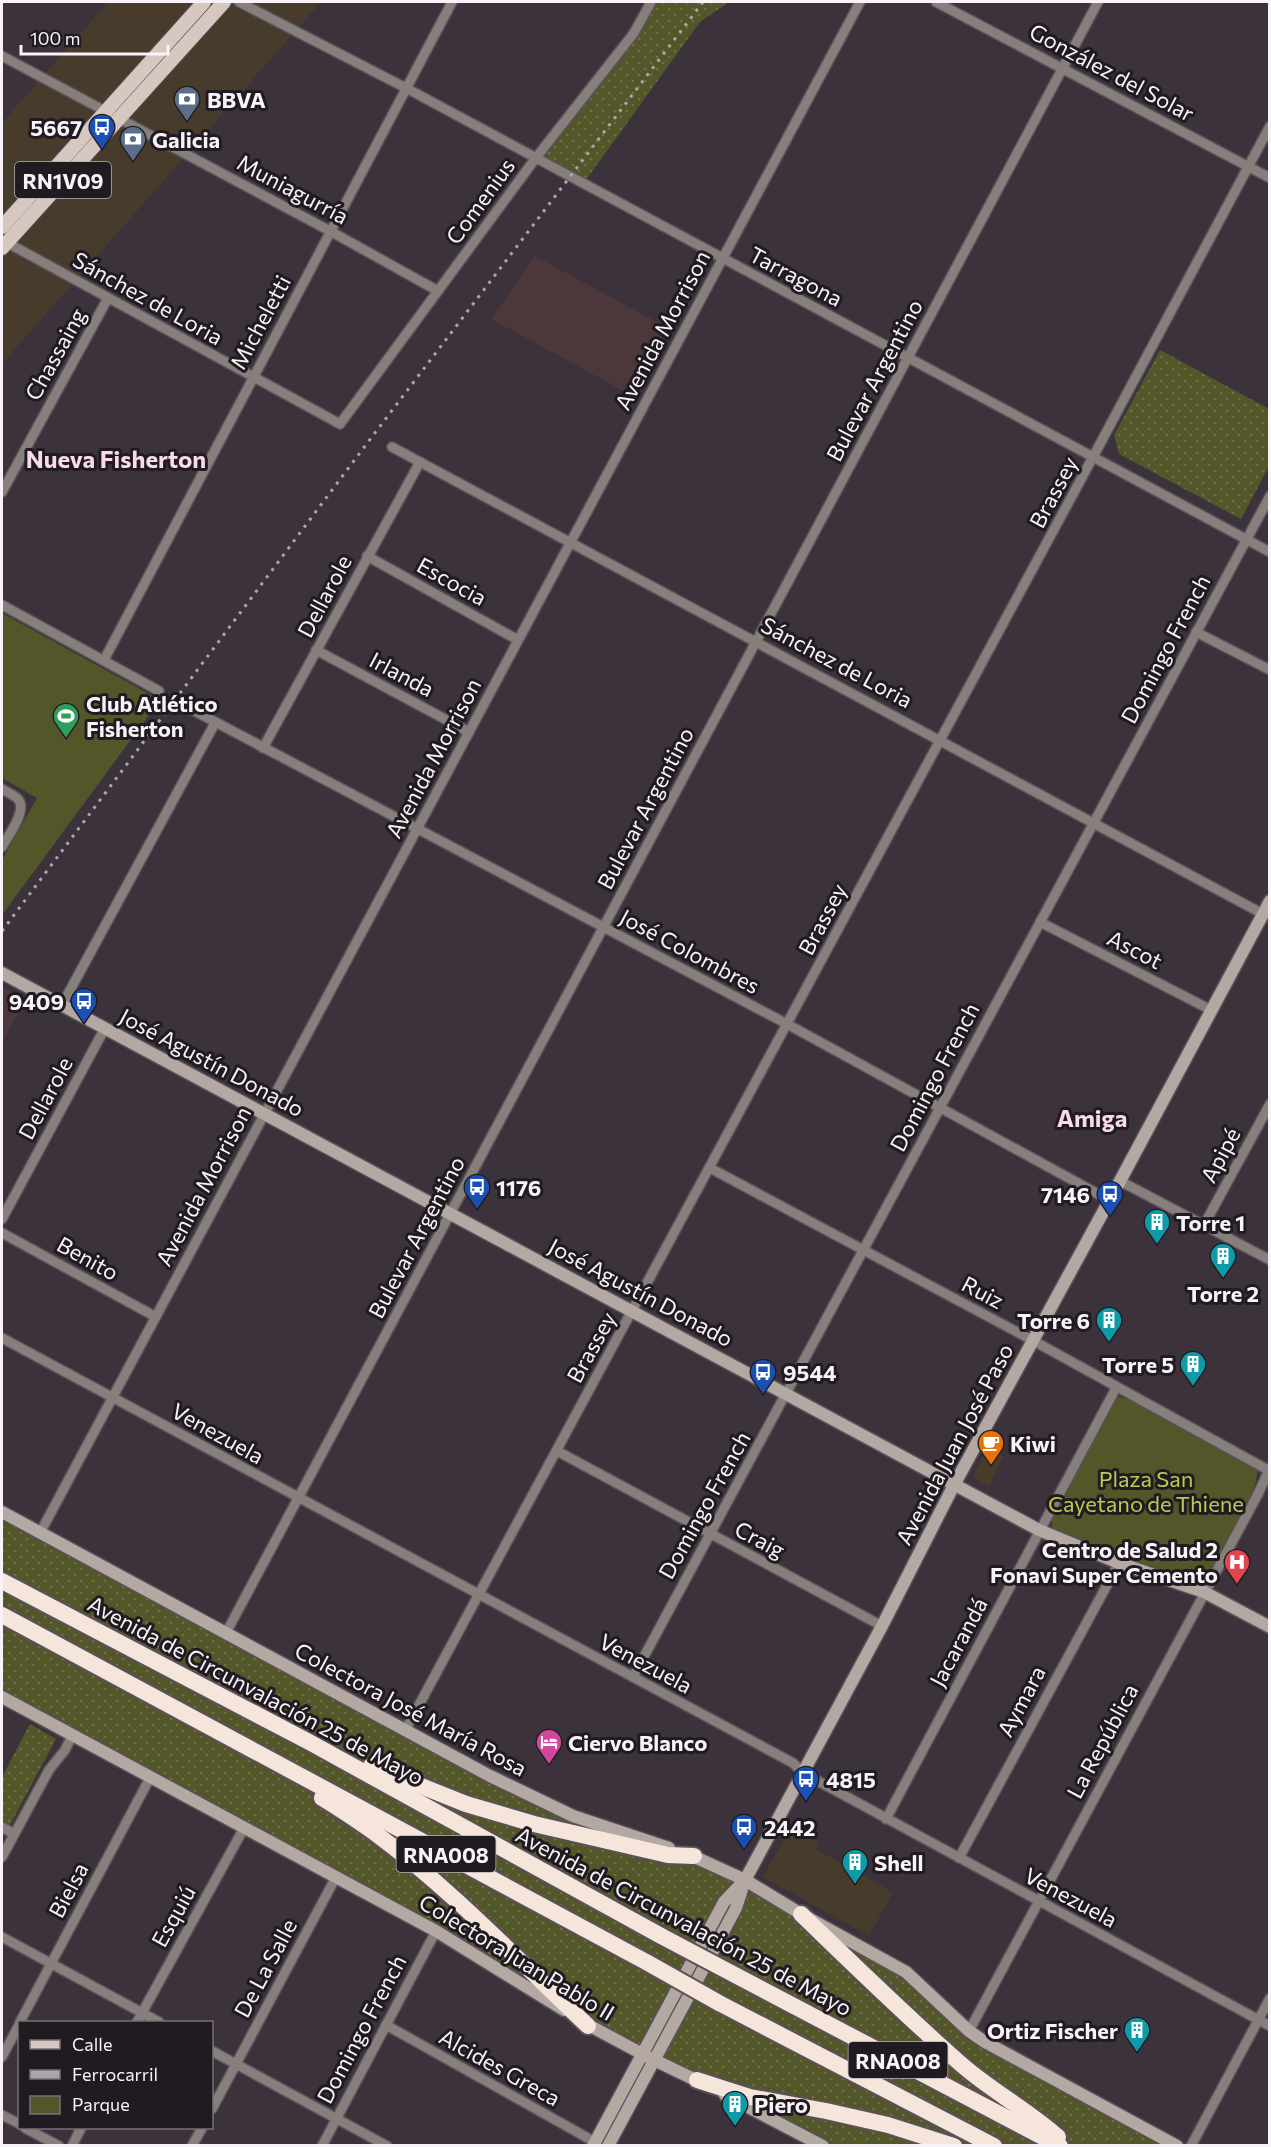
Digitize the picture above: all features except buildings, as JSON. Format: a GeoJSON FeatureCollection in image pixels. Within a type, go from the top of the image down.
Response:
{"type":"FeatureCollection","features":[{"type":"Feature","properties":{"kind":"highway","name":"Avenida de Circunvalación 25 de Mayo"},"geometry":{"type":"LineString","coordinates":[[2,1581],[311,1743],[735,1976],[1060,2145]]}},
{"type":"Feature","properties":{"kind":"highway","name":"RNA008"},"geometry":{"type":"LineString","coordinates":[[2,1615],[719,2003],[994,2145]]}},
{"type":"Feature","properties":{"kind":"highway"},"geometry":{"type":"LineString","coordinates":[[311,1743],[466,1804],[534,1824],[646,1850],[668,1855],[694,1856]]}},
{"type":"Feature","properties":{"kind":"highway"},"geometry":{"type":"LineString","coordinates":[[244,1745],[375,1833],[424,1873],[588,2026]]}},
{"type":"Feature","properties":{"kind":"highway"},"geometry":{"type":"LineString","coordinates":[[801,1914],[963,2066],[997,2093],[1038,2119],[1068,2145]]}},
{"type":"Feature","properties":{"kind":"highway"},"geometry":{"type":"LineString","coordinates":[[697,2080],[750,2097],[825,2110],[888,2125],[954,2145]]}},
{"type":"Feature","properties":{"kind":"main road","name":"RN1V09"},"geometry":{"type":"LineString","coordinates":[[2,227],[204,2]]}},
{"type":"Feature","properties":{"kind":"main road","name":"RN1V09"},"geometry":{"type":"LineString","coordinates":[[3,244],[224,2]]}},
{"type":"Feature","properties":{"kind":"main road","name":"Avenida Juan José Paso"},"geometry":{"type":"LineString","coordinates":[[608,2145],[736,1908],[745,1880],[882,1626],[954,1485],[1269,901]]}},
{"type":"Feature","properties":{"kind":"main road","name":"José Agustín Donado"},"geometry":{"type":"LineString","coordinates":[[2,973],[1038,1530],[1119,1563],[1204,1592],[1269,1627]]}},
{"type":"Feature","properties":{"kind":"main road","name":"Colectora José María Rosa"},"geometry":{"type":"LineString","coordinates":[[2,1512],[551,1807],[694,1856],[745,1880],[906,1972],[969,2031],[995,2048],[1177,2145]]}},
{"type":"Feature","properties":{"kind":"main road","name":"Colectora Juan Pablo II"},"geometry":{"type":"LineString","coordinates":[[2,1696],[436,1931],[588,2026],[823,2145]]}},
{"type":"Feature","properties":{"kind":"main road","name":"Avenida Juan José Paso"},"geometry":{"type":"LineString","coordinates":[[594,2144],[724,1902],[745,1880]]}},
{"type":"Feature","properties":{"kind":"street","name":"Tarragona"},"geometry":{"type":"LineString","coordinates":[[239,2],[406,88],[1269,552]]}},
{"type":"Feature","properties":{"kind":"street","name":"Micheletti"},"geometry":{"type":"LineString","coordinates":[[104,660],[452,2]]}},
{"type":"Feature","properties":{"kind":"street","name":"Comenius"},"geometry":{"type":"LineString","coordinates":[[340,424],[535,159],[634,33],[651,2]]}},
{"type":"Feature","properties":{"kind":"street","name":"Avenida Morrison"},"geometry":{"type":"LineString","coordinates":[[40,1533],[860,2]]}},
{"type":"Feature","properties":{"kind":"street","name":"González del Solar"},"geometry":{"type":"LineString","coordinates":[[936,2],[1269,178]]}},
{"type":"Feature","properties":{"kind":"street","name":"Bulevar Argentino"},"geometry":{"type":"LineString","coordinates":[[226,1633],[1098,2]]}},
{"type":"Feature","properties":{"kind":"street","name":"Muniagurría"},"geometry":{"type":"LineString","coordinates":[[2,56],[438,291]]}},
{"type":"Feature","properties":{"kind":"street","name":"Brassey"},"geometry":{"type":"LineString","coordinates":[[406,1730],[1094,458],[1269,126]]}},
{"type":"Feature","properties":{"kind":"street","name":"Sánchez de Loria"},"geometry":{"type":"LineString","coordinates":[[3,244],[108,298],[340,424]]}},
{"type":"Feature","properties":{"kind":"street","name":"Chassaing"},"geometry":{"type":"LineString","coordinates":[[2,492],[108,298]]}},
{"type":"Feature","properties":{"kind":"street","name":"Sánchez de Loria"},"geometry":{"type":"LineString","coordinates":[[392,447],[1263,914]]}},
{"type":"Feature","properties":{"kind":"street","name":"Dellarole"},"geometry":{"type":"LineString","coordinates":[[263,748],[420,462]]}},
{"type":"Feature","properties":{"kind":"street","name":"Domingo French"},"geometry":{"type":"LineString","coordinates":[[633,1677],[787,1395],[863,1249],[1269,496]]}},
{"type":"Feature","properties":{"kind":"street","name":"Escocia"},"geometry":{"type":"LineString","coordinates":[[367,556],[518,640]]}},
{"type":"Feature","properties":{"kind":"street"},"geometry":{"type":"LineString","coordinates":[[2,605],[159,692]]}},
{"type":"Feature","properties":{"kind":"street"},"geometry":{"type":"LineString","coordinates":[[1196,632],[1269,670]]}},
{"type":"Feature","properties":{"kind":"street","name":"Irlanda"},"geometry":{"type":"LineString","coordinates":[[316,650],[469,732]]}},
{"type":"Feature","properties":{"kind":"street","name":"José Colombres"},"geometry":{"type":"LineString","coordinates":[[187,707],[787,1024],[1109,1200]]}},
{"type":"Feature","properties":{"kind":"street"},"geometry":{"type":"LineString","coordinates":[[62,1005],[214,723]]}},
{"type":"Feature","properties":{"kind":"street"},"geometry":{"type":"LineString","coordinates":[[2,789],[20,801],[20,814],[2,847]]}},
{"type":"Feature","properties":{"kind":"street","name":"Ascot"},"geometry":{"type":"LineString","coordinates":[[1040,922],[1211,1010]]}},
{"type":"Feature","properties":{"kind":"street","name":"Dellarole"},"geometry":{"type":"LineString","coordinates":[[2,1219],[105,1028]]}},
{"type":"Feature","properties":{"kind":"street","name":"Apipé"},"geometry":{"type":"LineString","coordinates":[[1204,1226],[1269,1104]]}},
{"type":"Feature","properties":{"kind":"street","name":"Ruiz"},"geometry":{"type":"LineString","coordinates":[[710,1168],[1269,1469]]}},
{"type":"Feature","properties":{"kind":"street"},"geometry":{"type":"LineString","coordinates":[[1120,1181],[1269,1260]]}},
{"type":"Feature","properties":{"kind":"street","name":"Benito"},"geometry":{"type":"LineString","coordinates":[[2,1233],[156,1317]]}},
{"type":"Feature","properties":{"kind":"street","name":"Venezuela"},"geometry":{"type":"LineString","coordinates":[[2,1338],[298,1499],[794,1763],[803,1773],[886,1819],[1269,2026]]}},
{"type":"Feature","properties":{"kind":"street","name":"Jacarandá"},"geometry":{"type":"LineString","coordinates":[[886,1819],[1038,1530],[1116,1388]]}},
{"type":"Feature","properties":{"kind":"street","name":"Craig"},"geometry":{"type":"LineString","coordinates":[[557,1452],[882,1626]]}},
{"type":"Feature","properties":{"kind":"street","name":"La República"},"geometry":{"type":"LineString","coordinates":[[969,2031],[1269,1469]]}},
{"type":"Feature","properties":{"kind":"street","name":"Aymara"},"geometry":{"type":"LineString","coordinates":[[958,1858],[1119,1563]]}},
{"type":"Feature","properties":{"kind":"street"},"geometry":{"type":"LineString","coordinates":[[2,1857],[49,1770],[65,1750],[73,1734]]}},
{"type":"Feature","properties":{"kind":"street","name":"Bielsa"},"geometry":{"type":"LineString","coordinates":[[21,2021],[151,1776]]}},
{"type":"Feature","properties":{"kind":"street"},"geometry":{"type":"LineString","coordinates":[[2,1827],[14,1834]]}},
{"type":"Feature","properties":{"kind":"street","name":"Esquiú"},"geometry":{"type":"LineString","coordinates":[[138,2021],[244,1828]]}},
{"type":"Feature","properties":{"kind":"street","name":"De La Salle"},"geometry":{"type":"LineString","coordinates":[[213,2107],[336,1877]]}},
{"type":"Feature","properties":{"kind":"street","name":"Domingo French"},"geometry":{"type":"LineString","coordinates":[[322,2145],[436,1931]]}},
{"type":"Feature","properties":{"kind":"street"},"geometry":{"type":"LineString","coordinates":[[2,1937],[157,2021]]}},
{"type":"Feature","properties":{"kind":"street"},"geometry":{"type":"LineString","coordinates":[[1191,2145],[1269,1998]]}},
{"type":"Feature","properties":{"kind":"street","name":"Alcides Greca"},"geometry":{"type":"LineString","coordinates":[[386,2025],[594,2144]]}},
{"type":"Feature","properties":{"kind":"street","name":"Bielsa"},"geometry":{"type":"LineString","coordinates":[[2,2057],[18,2027]]}},
{"type":"Feature","properties":{"kind":"street"},"geometry":{"type":"LineString","coordinates":[[213,2052],[387,2145]]}},
{"type":"Feature","properties":{"kind":"street"},"geometry":{"type":"LineString","coordinates":[[2,2115],[18,2123]]}},
{"type":"Feature","properties":{"kind":"street"},"geometry":{"type":"LineString","coordinates":[[29,2129],[59,2145]]}},
{"type":"Feature","properties":{"kind":"street"},"geometry":{"type":"LineString","coordinates":[[72,2145],[80,2129]]}},
{"type":"Feature","properties":{"kind":"street"},"geometry":{"type":"LineString","coordinates":[[192,2145],[201,2129]]}},
{"type":"Feature","properties":{"kind":"shaded area"},"geometry":{"type":"Polygon","coordinates":[[[108,2],[321,2],[2,364],[2,123],[108,2]]]}},
{"type":"Feature","properties":{"kind":"shaded area"},"geometry":{"type":"Polygon","coordinates":[[[535,256],[668,328],[631,395],[491,319],[535,256]]]}},
{"type":"Feature","properties":{"kind":"shaded area"},"geometry":{"type":"Polygon","coordinates":[[[2,986],[25,999],[2,1043],[2,986]]]}},
{"type":"Feature","properties":{"kind":"shaded area"},"geometry":{"type":"Polygon","coordinates":[[[988,1448],[1004,1456],[989,1486],[972,1477],[988,1448]]]}},
{"type":"Feature","properties":{"kind":"shaded area","name":"Shell"},"geometry":{"type":"Polygon","coordinates":[[[791,1827],[819,1843],[816,1849],[893,1892],[869,1936],[763,1877],[791,1827]]]}},
{"type":"Feature","properties":{"kind":"green space"},"geometry":{"type":"Polygon","coordinates":[[[651,2],[729,2],[700,22],[583,184],[535,159],[634,33],[651,2]]]}},
{"type":"Feature","properties":{"kind":"green space"},"geometry":{"type":"Polygon","coordinates":[[[1160,350],[1269,409],[1269,466],[1241,519],[1119,454],[1114,435],[1160,350]]]}},
{"type":"Feature","properties":{"kind":"green space","name":"Club Atlético Fisherton"},"geometry":{"type":"Polygon","coordinates":[[[2,613],[160,700],[2,915],[2,860],[37,798],[2,778],[2,613]]]}},
{"type":"Feature","properties":{"kind":"green space","name":"Plaza San Cayetano de Thiene"},"geometry":{"type":"Polygon","coordinates":[[[1119,1397],[1129,1399],[1258,1469],[1253,1497],[1205,1582],[1198,1586],[1052,1530],[1052,1513],[1111,1403],[1119,1397]]]}},
{"type":"Feature","properties":{"kind":"green space"},"geometry":{"type":"Polygon","coordinates":[[[2,1512],[551,1807],[694,1856],[906,1972],[969,2031],[1177,2145],[823,2145],[539,1995],[2,1697],[2,1512]]]}},
{"type":"Feature","properties":{"kind":"green space"},"geometry":{"type":"Polygon","coordinates":[[[30,1724],[56,1739],[10,1825],[2,1821],[2,1777],[30,1724]]]}},
{"type":"Feature","properties":{"kind":"railway"},"geometry":{"type":"LineString","coordinates":[[2,931],[368,442],[703,2]]}},
{"type":"Feature","properties":{"kind":"place","name":"BBVA"},"geometry":{"type":"Point","coordinates":[187,122]}},
{"type":"Feature","properties":{"kind":"place","name":"5667"},"geometry":{"type":"Point","coordinates":[102,150]}},
{"type":"Feature","properties":{"kind":"place","name":"Galicia"},"geometry":{"type":"Point","coordinates":[133,162]}},
{"type":"Feature","properties":{"kind":"place","name":"Club Atlético Fisherton"},"geometry":{"type":"Point","coordinates":[66,739]}},
{"type":"Feature","properties":{"kind":"place","name":"9409"},"geometry":{"type":"Point","coordinates":[84,1024]}},
{"type":"Feature","properties":{"kind":"place","name":"1176"},"geometry":{"type":"Point","coordinates":[477,1210]}},
{"type":"Feature","properties":{"kind":"place","name":"7146"},"geometry":{"type":"Point","coordinates":[1110,1217]}},
{"type":"Feature","properties":{"kind":"place","name":"Torre 1"},"geometry":{"type":"Point","coordinates":[1157,1245]}},
{"type":"Feature","properties":{"kind":"place","name":"Torre 2"},"geometry":{"type":"Point","coordinates":[1223,1279]}},
{"type":"Feature","properties":{"kind":"place","name":"Torre 6"},"geometry":{"type":"Point","coordinates":[1109,1343]}},
{"type":"Feature","properties":{"kind":"place","name":"Torre 5"},"geometry":{"type":"Point","coordinates":[1193,1387]}},
{"type":"Feature","properties":{"kind":"place","name":"9544"},"geometry":{"type":"Point","coordinates":[763,1395]}},
{"type":"Feature","properties":{"kind":"place","name":"Kiwi"},"geometry":{"type":"Point","coordinates":[991,1466]}},
{"type":"Feature","properties":{"kind":"place","name":"Centro de Salud 2 Fonavi Super Cemento"},"geometry":{"type":"Point","coordinates":[1237,1585]}},
{"type":"Feature","properties":{"kind":"place","name":"Ciervo Blanco"},"geometry":{"type":"Point","coordinates":[549,1765]}},
{"type":"Feature","properties":{"kind":"place","name":"4815"},"geometry":{"type":"Point","coordinates":[806,1802]}},
{"type":"Feature","properties":{"kind":"place","name":"2442"},"geometry":{"type":"Point","coordinates":[744,1850]}},
{"type":"Feature","properties":{"kind":"place","name":"Shell"},"geometry":{"type":"Point","coordinates":[855,1885]}},
{"type":"Feature","properties":{"kind":"place","name":"Ortiz Fischer"},"geometry":{"type":"Point","coordinates":[1137,2053]}},
{"type":"Feature","properties":{"kind":"place","name":"Piero"},"geometry":{"type":"Point","coordinates":[735,2127]}},
{"type":"Feature","properties":{"kind":"district","name":"Nueva Fisherton"},"geometry":{"type":"Point","coordinates":[116,458]}},
{"type":"Feature","properties":{"kind":"district","name":"Amiga"},"geometry":{"type":"Point","coordinates":[1092,1117]}}]}
